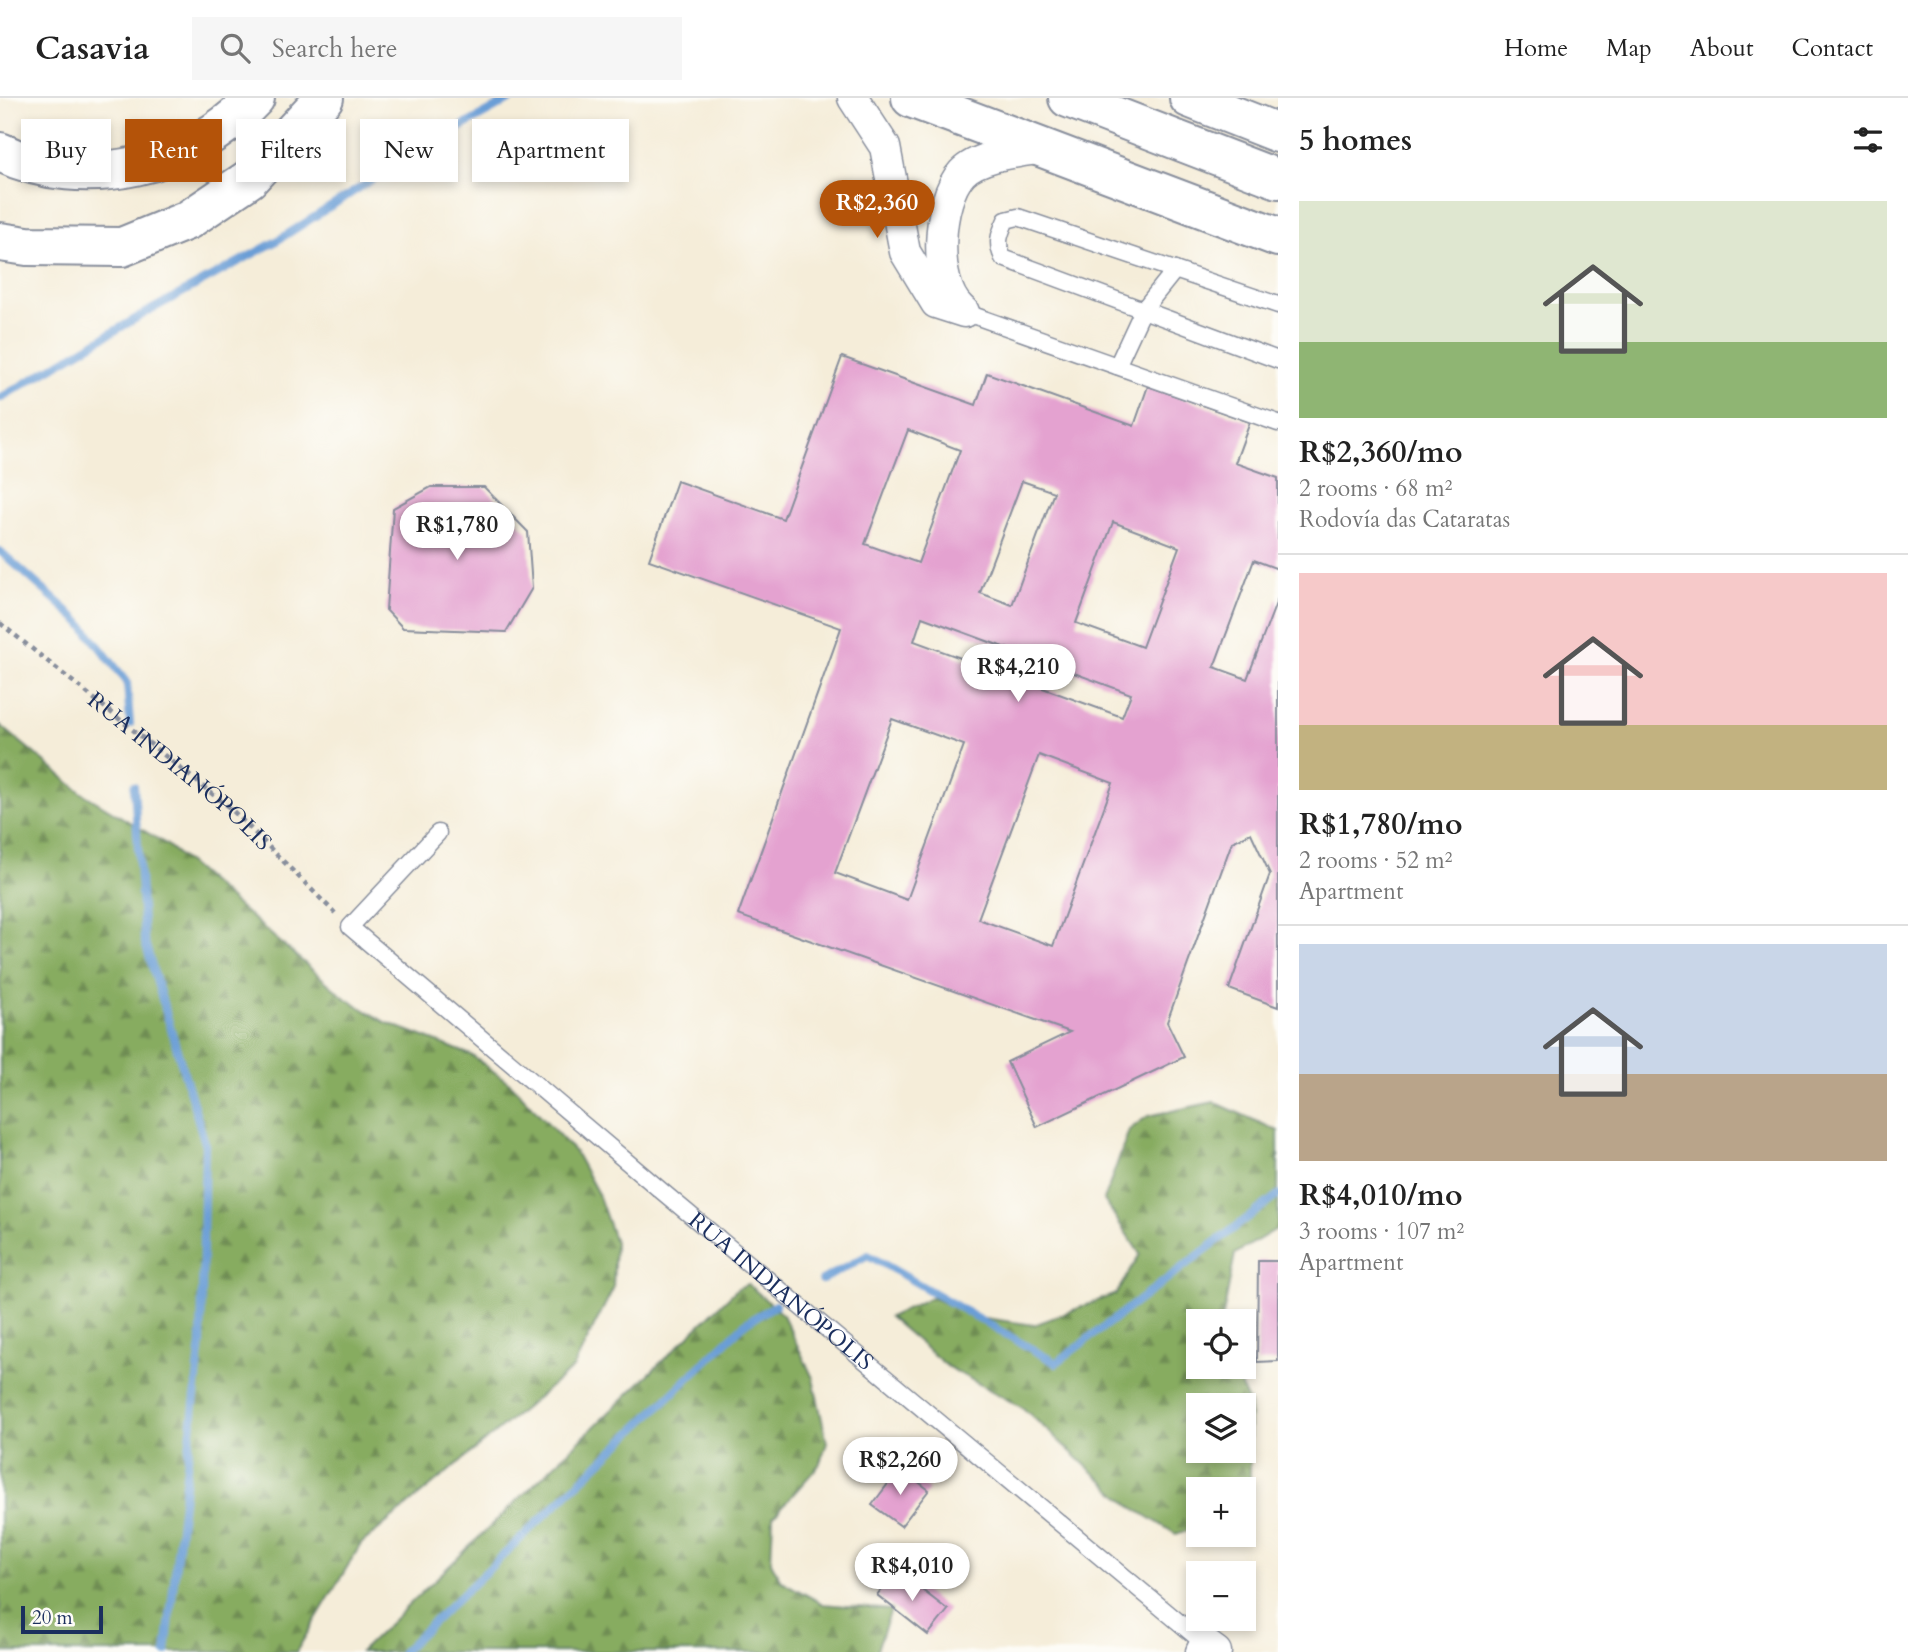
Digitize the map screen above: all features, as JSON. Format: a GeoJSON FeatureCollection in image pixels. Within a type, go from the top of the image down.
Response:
{"type":"FeatureCollection","features":[{"type":"Feature","properties":{"kind":"highway"},"geometry":{"type":"LineString","coordinates":[[0,152],[32,164],[61,169],[99,171],[146,164],[199,143],[223,128],[254,98]]}},
{"type":"Feature","properties":{"kind":"highway"},"geometry":{"type":"LineString","coordinates":[[0,242],[27,246],[122,247],[188,220],[250,179],[324,98]]}},
{"type":"Feature","properties":{"kind":"highway"},"geometry":{"type":"LineString","coordinates":[[911,98],[1278,237]]}},
{"type":"Feature","properties":{"kind":"highway"},"geometry":{"type":"LineString","coordinates":[[1068,98],[1278,179]]}},
{"type":"Feature","properties":{"kind":"highway"},"geometry":{"type":"LineString","coordinates":[[1189,98],[1278,133]]}},
{"type":"Feature","properties":{"kind":"street"},"geometry":{"type":"LineString","coordinates":[[853,98],[885,147],[905,252],[936,303],[964,312]]}},
{"type":"Feature","properties":{"kind":"street"},"geometry":{"type":"LineString","coordinates":[[964,312],[951,301],[942,267],[948,194],[963,172],[990,157],[1043,148]]}},
{"type":"Feature","properties":{"kind":"lane"},"geometry":{"type":"LineString","coordinates":[[1278,305],[1018,217],[1006,220],[999,235],[998,246],[1003,258],[1278,360]]}},
{"type":"Feature","properties":{"kind":"lane"},"geometry":{"type":"LineString","coordinates":[[1117,366],[1143,310],[1175,271]]}},
{"type":"Feature","properties":{"kind":"lane"},"geometry":{"type":"LineString","coordinates":[[964,312],[1278,423]]}},
{"type":"Feature","properties":{"kind":"lane"},"geometry":{"type":"LineString","coordinates":[[350,927],[438,833]]}},
{"type":"Feature","properties":{"kind":"lane","name":"RUA INDIANÓPOLIS"},"geometry":{"type":"LineString","coordinates":[[350,927],[1207,1649]]}},
{"type":"Feature","properties":{"kind":"path","name":"RUA INDIANÓPOLIS"},"geometry":{"type":"LineString","coordinates":[[0,623],[231,809],[350,927]]}},
{"type":"Feature","properties":{"kind":"green space"},"geometry":{"type":"Polygon","coordinates":[[[0,725],[82,793],[166,844],[345,998],[385,1022],[471,1055],[511,1084],[575,1152],[598,1194],[615,1242],[613,1289],[573,1368],[361,1544],[296,1652],[0,1652],[0,725]]]}},
{"type":"Feature","properties":{"kind":"green space"},"geometry":{"type":"Polygon","coordinates":[[[1214,1102],[1278,1131],[1278,1228],[1235,1254],[1224,1309],[1186,1309],[1186,1379],[1237,1379],[1244,1393],[1186,1393],[1186,1463],[1250,1463],[1250,1477],[1186,1477],[1186,1531],[1176,1534],[1129,1505],[1023,1408],[948,1367],[889,1317],[931,1297],[977,1317],[1034,1325],[1116,1294],[1140,1254],[1104,1200],[1129,1130],[1148,1116],[1214,1102]]]}},
{"type":"Feature","properties":{"kind":"green space"},"geometry":{"type":"Polygon","coordinates":[[[748,1284],[783,1315],[813,1378],[827,1443],[819,1465],[773,1517],[771,1562],[781,1581],[823,1604],[891,1610],[876,1652],[360,1652],[738,1288],[748,1284]]]}},
{"type":"Feature","properties":{"kind":"building"},"geometry":{"type":"Polygon","coordinates":[[[842,357],[976,405],[987,373],[1134,426],[1148,386],[1250,422],[1235,463],[1278,478],[1278,569],[1254,560],[1214,667],[1247,679],[1278,598],[1278,1007],[1229,989],[1270,874],[1251,833],[1232,842],[1167,1022],[1184,1057],[1037,1127],[1007,1062],[1070,1032],[738,915],[841,628],[649,560],[677,481],[783,519],[842,357]],[[908,430],[865,544],[918,563],[960,450],[908,430]],[[1022,481],[980,593],[1012,605],[1054,492],[1022,481]],[[1113,522],[1076,623],[1142,647],[1179,547],[1113,522]],[[922,617],[914,641],[1122,717],[1131,694],[922,617]],[[892,719],[835,873],[907,900],[964,745],[892,719]],[[1039,755],[978,919],[1053,946],[1113,783],[1039,755]]]}},
{"type":"Feature","properties":{"kind":"building"},"geometry":{"type":"Polygon","coordinates":[[[431,487],[484,487],[528,532],[532,588],[506,632],[403,628],[386,610],[393,508],[431,487]]]}},
{"type":"Feature","properties":{"kind":"building"},"geometry":{"type":"Polygon","coordinates":[[[1258,1261],[1278,1261],[1278,1361],[1257,1362],[1258,1261]]]}},
{"type":"Feature","properties":{"kind":"building"},"geometry":{"type":"Polygon","coordinates":[[[900,1468],[929,1490],[901,1526],[872,1505],[900,1468]]]}},
{"type":"Feature","properties":{"kind":"building"},"geometry":{"type":"Polygon","coordinates":[[[896,1570],[948,1610],[928,1635],[877,1595],[896,1570]]]}},
{"type":"Feature","properties":{"kind":"waterway"},"geometry":{"type":"LineString","coordinates":[[0,398],[147,312],[275,242],[411,155],[513,98]]}},
{"type":"Feature","properties":{"kind":"waterway"},"geometry":{"type":"LineString","coordinates":[[0,551],[80,622],[127,682],[130,724]]}},
{"type":"Feature","properties":{"kind":"waterway"},"geometry":{"type":"LineString","coordinates":[[134,786],[144,939],[205,1143],[201,1343],[166,1652]]}},
{"type":"Feature","properties":{"kind":"waterway"},"geometry":{"type":"LineString","coordinates":[[822,1280],[868,1255],[1056,1363],[1278,1195]]}},
{"type":"Feature","properties":{"kind":"waterway"},"geometry":{"type":"LineString","coordinates":[[402,1652],[747,1322],[776,1305]]}}]}
